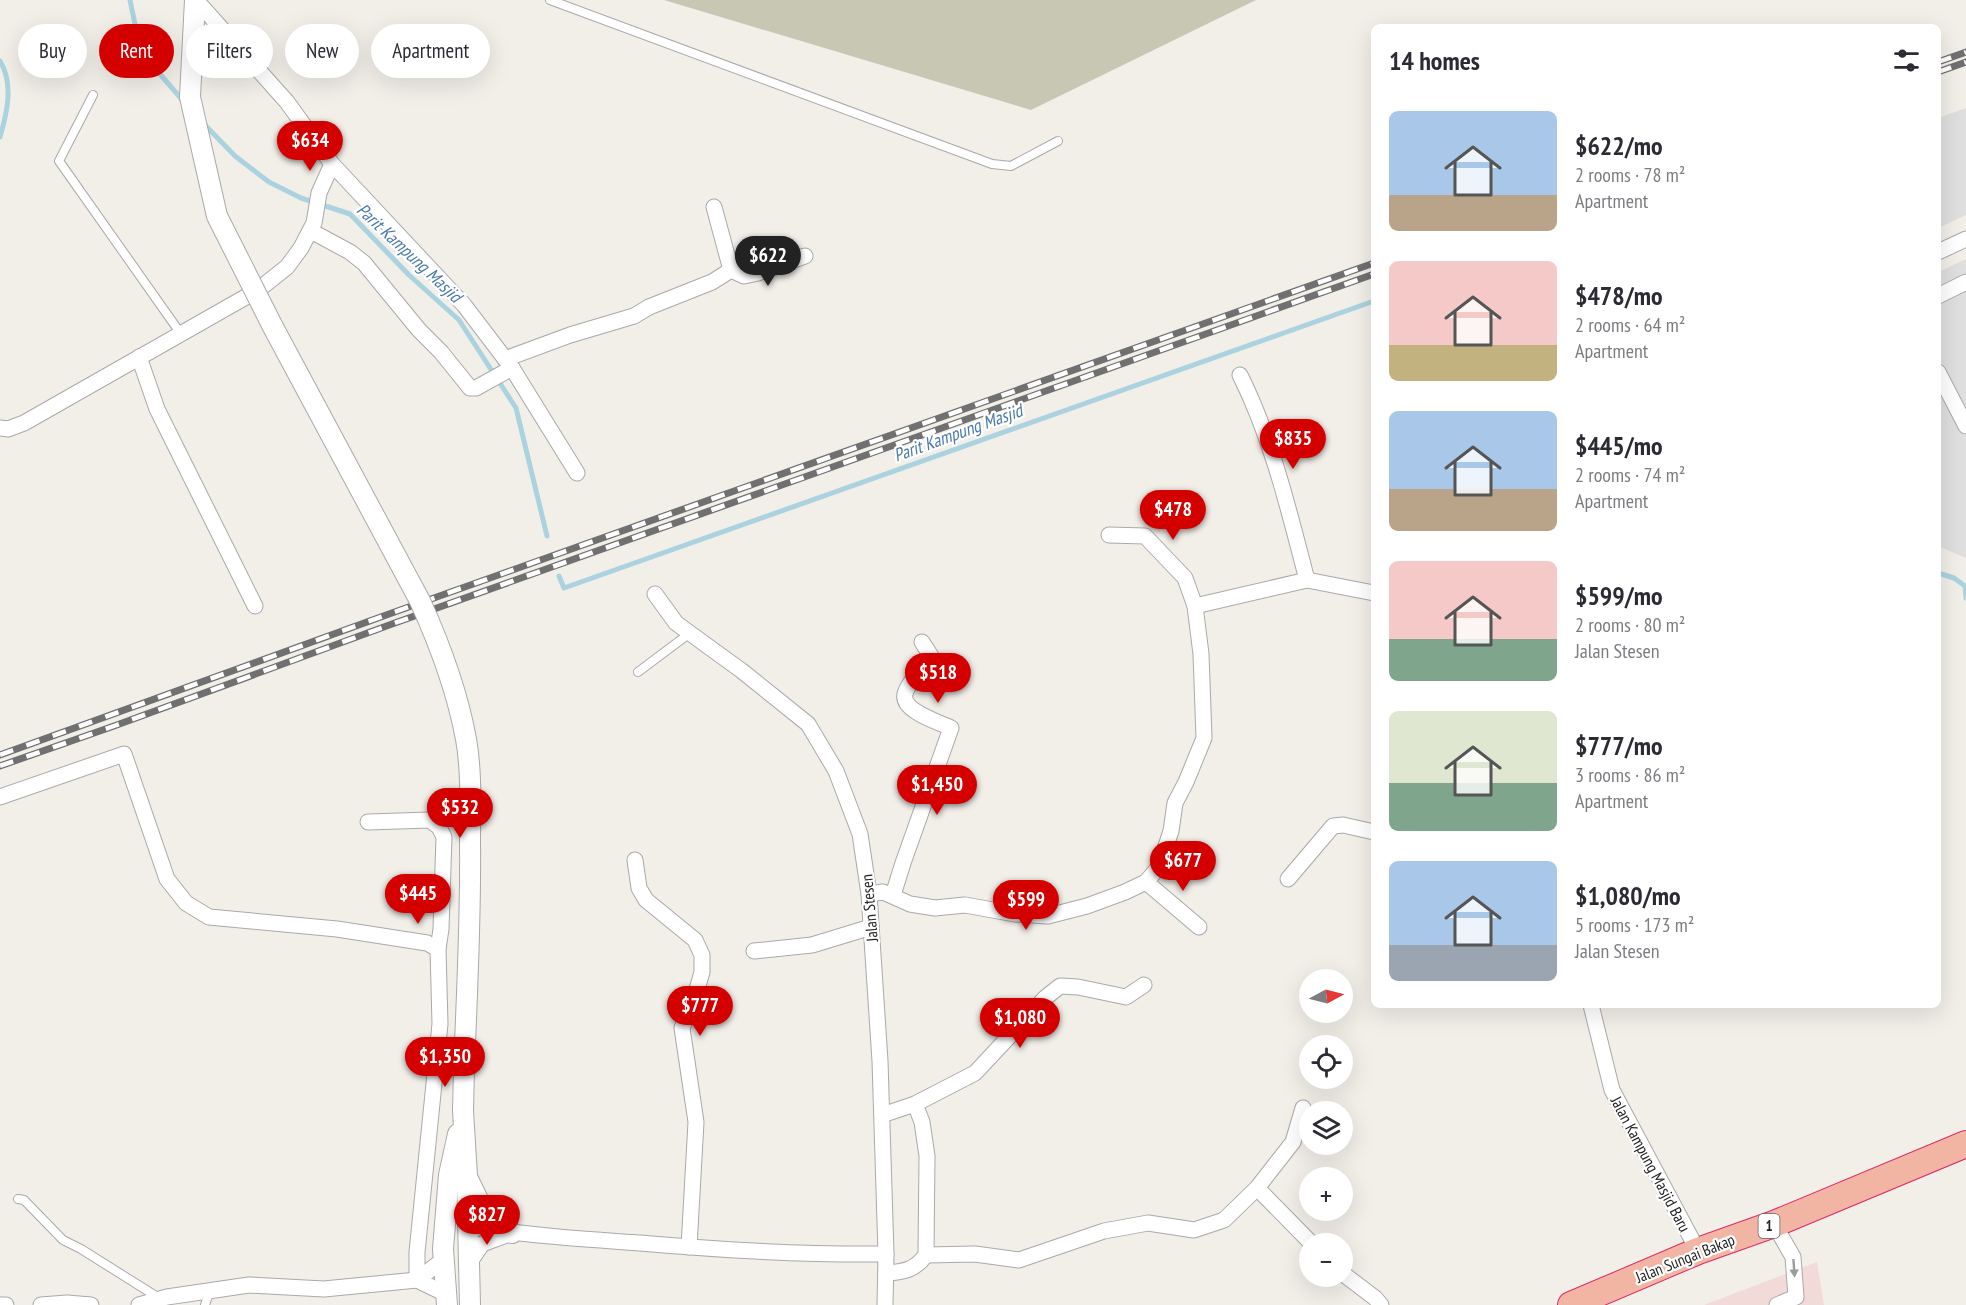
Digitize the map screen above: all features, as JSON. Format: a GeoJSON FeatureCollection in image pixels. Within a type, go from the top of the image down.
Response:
{"type":"FeatureCollection","features":[{"type":"Feature","properties":{"kind":"highway","name":"Jalan Sungai Bakap"},"geometry":{"type":"LineString","coordinates":[[1571,1305],[1698,1251],[1774,1224],[1966,1144]]}},
{"type":"Feature","properties":{"kind":"street"},"geometry":{"type":"LineString","coordinates":[[195,0],[190,97],[217,216],[273,327],[420,601],[440,644],[466,740],[470,783],[471,887],[463,1111],[470,1305]]}},
{"type":"Feature","properties":{"kind":"street"},"geometry":{"type":"LineString","coordinates":[[195,0],[287,102],[332,164],[464,305],[500,371],[577,473]]}},
{"type":"Feature","properties":{"kind":"street"},"geometry":{"type":"LineString","coordinates":[[0,428],[8,429],[24,423],[258,290],[286,267],[301,248],[312,227],[319,193],[332,164]]}},
{"type":"Feature","properties":{"kind":"street"},"geometry":{"type":"LineString","coordinates":[[714,207],[731,270]]}},
{"type":"Feature","properties":{"kind":"street"},"geometry":{"type":"LineString","coordinates":[[312,227],[364,263],[470,388],[476,388],[500,371],[570,335],[634,316],[712,282],[731,270]]}},
{"type":"Feature","properties":{"kind":"street"},"geometry":{"type":"LineString","coordinates":[[1941,251],[1966,239]]}},
{"type":"Feature","properties":{"kind":"street"},"geometry":{"type":"LineString","coordinates":[[731,270],[744,276],[804,256]]}},
{"type":"Feature","properties":{"kind":"street"},"geometry":{"type":"LineString","coordinates":[[1941,294],[1966,282]]}},
{"type":"Feature","properties":{"kind":"street"},"geometry":{"type":"LineString","coordinates":[[139,357],[157,409],[255,606]]}},
{"type":"Feature","properties":{"kind":"street"},"geometry":{"type":"LineString","coordinates":[[1240,375],[1252,399],[1267,443],[1307,580]]}},
{"type":"Feature","properties":{"kind":"street"},"geometry":{"type":"LineString","coordinates":[[1941,378],[1966,426]]}},
{"type":"Feature","properties":{"kind":"street"},"geometry":{"type":"LineString","coordinates":[[869,894],[884,892],[910,904],[935,908],[965,905],[1015,914],[1048,916],[1086,906],[1146,882],[1159,867],[1171,831],[1175,803],[1204,738],[1195,606],[1185,578],[1145,536],[1109,535]]}},
{"type":"Feature","properties":{"kind":"street"},"geometry":{"type":"LineString","coordinates":[[1195,606],[1307,580],[1371,592]]}},
{"type":"Feature","properties":{"kind":"street","name":"Jalan Stesen"},"geometry":{"type":"LineString","coordinates":[[656,594],[676,623],[742,671],[808,724],[836,771],[860,834],[869,894],[882,1115],[886,1254],[885,1305]]}},
{"type":"Feature","properties":{"kind":"street"},"geometry":{"type":"LineString","coordinates":[[893,895],[951,728],[913,711],[905,701],[905,693],[931,656],[922,642]]}},
{"type":"Feature","properties":{"kind":"street"},"geometry":{"type":"LineString","coordinates":[[0,797],[124,754],[167,879],[186,903],[209,917],[337,929],[427,943],[438,949]]}},
{"type":"Feature","properties":{"kind":"street"},"geometry":{"type":"LineString","coordinates":[[368,822],[430,820],[439,827],[444,837],[441,929],[438,949],[440,1024],[417,1252],[417,1280]]}},
{"type":"Feature","properties":{"kind":"street"},"geometry":{"type":"LineString","coordinates":[[1288,879],[1333,826],[1343,825],[1371,831]]}},
{"type":"Feature","properties":{"kind":"street"},"geometry":{"type":"LineString","coordinates":[[635,860],[641,893],[646,900],[695,940],[702,955],[702,972],[694,1000],[682,1028],[696,1122],[689,1247]]}},
{"type":"Feature","properties":{"kind":"street"},"geometry":{"type":"LineString","coordinates":[[1146,882],[1199,927]]}},
{"type":"Feature","properties":{"kind":"street"},"geometry":{"type":"LineString","coordinates":[[754,951],[812,945],[871,927]]}},
{"type":"Feature","properties":{"kind":"street"},"geometry":{"type":"LineString","coordinates":[[882,1115],[915,1104],[975,1073],[1045,998],[1060,986],[1078,987],[1126,997],[1144,985]]}},
{"type":"Feature","properties":{"kind":"street","name":"Jalan Kampung Masjid Baru"},"geometry":{"type":"LineString","coordinates":[[1592,1008],[1612,1089],[1698,1251]]}},
{"type":"Feature","properties":{"kind":"street"},"geometry":{"type":"LineString","coordinates":[[886,1274],[906,1272],[918,1265],[926,1255],[927,1156],[922,1122],[915,1104]]}},
{"type":"Feature","properties":{"kind":"street"},"geometry":{"type":"LineString","coordinates":[[446,1299],[443,1255],[449,1175],[463,1111]]}},
{"type":"Feature","properties":{"kind":"street"},"geometry":{"type":"LineString","coordinates":[[926,1255],[975,1254],[1019,1260],[1104,1230],[1148,1223],[1194,1230],[1224,1220],[1257,1188],[1293,1142],[1299,1122]]}},
{"type":"Feature","properties":{"kind":"street"},"geometry":{"type":"LineString","coordinates":[[467,1176],[482,1206],[512,1233]]}},
{"type":"Feature","properties":{"kind":"street"},"geometry":{"type":"LineString","coordinates":[[1257,1188],[1301,1233]]}},
{"type":"Feature","properties":{"kind":"street"},"geometry":{"type":"LineString","coordinates":[[1774,1224],[1793,1257],[1796,1297],[1777,1305]]}},
{"type":"Feature","properties":{"kind":"street"},"geometry":{"type":"LineString","coordinates":[[467,1226],[512,1233],[689,1247],[844,1255],[886,1254]]}},
{"type":"Feature","properties":{"kind":"street"},"geometry":{"type":"LineString","coordinates":[[139,1305],[160,1299],[208,1298],[249,1285],[324,1289],[417,1280],[443,1255],[467,1226]]}},
{"type":"Feature","properties":{"kind":"street"},"geometry":{"type":"LineString","coordinates":[[468,1266],[482,1244],[512,1233]]}},
{"type":"Feature","properties":{"kind":"street"},"geometry":{"type":"LineString","coordinates":[[417,1280],[446,1299]]}},
{"type":"Feature","properties":{"kind":"street"},"geometry":{"type":"LineString","coordinates":[[1353,1281],[1381,1305]]}},
{"type":"Feature","properties":{"kind":"street"},"geometry":{"type":"LineString","coordinates":[[41,1305],[67,1303],[91,1305]]}},
{"type":"Feature","properties":{"kind":"street"},"geometry":{"type":"LineString","coordinates":[[0,1305],[6,1305]]}},
{"type":"Feature","properties":{"kind":"lane"},"geometry":{"type":"LineString","coordinates":[[550,0],[992,164],[1011,166],[1058,141]]}},
{"type":"Feature","properties":{"kind":"lane"},"geometry":{"type":"LineString","coordinates":[[93,95],[59,160],[181,334]]}},
{"type":"Feature","properties":{"kind":"lane"},"geometry":{"type":"LineString","coordinates":[[639,672],[690,633]]}},
{"type":"Feature","properties":{"kind":"lane"},"geometry":{"type":"LineString","coordinates":[[18,1199],[24,1200],[63,1240],[160,1299]]}},
{"type":"Feature","properties":{"kind":"shaded area"},"geometry":{"type":"Polygon","coordinates":[[[664,0],[1256,0],[1031,110],[664,0]]]}},
{"type":"Feature","properties":{"kind":"shaded area"},"geometry":{"type":"Polygon","coordinates":[[[1966,108],[1966,215],[1941,227],[1941,117],[1966,108]]]}},
{"type":"Feature","properties":{"kind":"shaded area"},"geometry":{"type":"Polygon","coordinates":[[[1966,259],[1966,558],[1941,547],[1941,271],[1966,259]]]}},
{"type":"Feature","properties":{"kind":"shaded area"},"geometry":{"type":"Polygon","coordinates":[[[1817,1262],[1824,1305],[1704,1305],[1817,1262]]]}},
{"type":"Feature","properties":{"kind":"waterway","name":"Parit Kampung Masjid"},"geometry":{"type":"LineString","coordinates":[[130,0],[137,34],[146,58],[185,103]]}},
{"type":"Feature","properties":{"kind":"waterway"},"geometry":{"type":"LineString","coordinates":[[0,61],[8,89],[7,108],[0,137]]}},
{"type":"Feature","properties":{"kind":"waterway","name":"Parit Kampung Masjid"},"geometry":{"type":"LineString","coordinates":[[203,123],[235,156],[269,182],[301,198],[350,214],[409,275],[459,320],[516,408],[547,536]]}},
{"type":"Feature","properties":{"kind":"waterway","name":"Parit Kampung Masjid"},"geometry":{"type":"LineString","coordinates":[[559,576],[564,588],[1371,302]]}},
{"type":"Feature","properties":{"kind":"waterway","name":"Parit Kampung Masjid"},"geometry":{"type":"LineString","coordinates":[[1941,574],[1954,578],[1965,586],[1966,598]]}},
{"type":"Feature","properties":{"kind":"railway"},"geometry":{"type":"LineString","coordinates":[[1941,61],[1966,52]]}},
{"type":"Feature","properties":{"kind":"railway"},"geometry":{"type":"LineString","coordinates":[[1941,71],[1966,62]]}},
{"type":"Feature","properties":{"kind":"railway"},"geometry":{"type":"LineString","coordinates":[[0,755],[1371,264]]}},
{"type":"Feature","properties":{"kind":"railway"},"geometry":{"type":"LineString","coordinates":[[0,766],[1371,275]]}}]}
